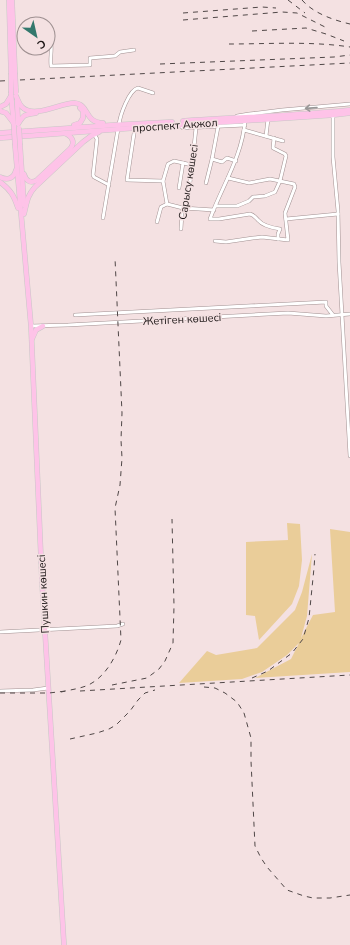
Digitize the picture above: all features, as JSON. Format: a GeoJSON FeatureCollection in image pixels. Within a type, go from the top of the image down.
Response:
{"type":"FeatureCollection","features":[{"type":"Feature","properties":{"kind":"main road"},"geometry":{"type":"LineString","coordinates":[[8,0],[18,145],[22,169],[27,180],[32,182],[37,180],[72,147],[73,139],[63,133]]}},
{"type":"Feature","properties":{"kind":"main road"},"geometry":{"type":"LineString","coordinates":[[10,13],[12,0]]}},
{"type":"Feature","properties":{"kind":"main road"},"geometry":{"type":"LineString","coordinates":[[0,107],[6,104],[14,94]]}},
{"type":"Feature","properties":{"kind":"main road"},"geometry":{"type":"LineString","coordinates":[[13,122],[14,94]]}},
{"type":"Feature","properties":{"kind":"main road"},"geometry":{"type":"LineString","coordinates":[[14,94],[23,108],[27,110],[48,110],[70,104],[76,104],[83,107],[90,118],[96,123],[117,126]]}},
{"type":"Feature","properties":{"kind":"main road"},"geometry":{"type":"LineString","coordinates":[[17,127],[21,118],[25,115],[48,112],[70,106],[78,107],[83,111],[84,118],[80,123],[68,128]]}},
{"type":"Feature","properties":{"kind":"main road","name":"проспект Акжол"},"geometry":{"type":"LineString","coordinates":[[0,133],[117,126],[245,123],[332,110],[350,113]]}},
{"type":"Feature","properties":{"kind":"main road","name":"проспект Акжол"},"geometry":{"type":"LineString","coordinates":[[135,126],[232,117],[350,110]]}},
{"type":"Feature","properties":{"kind":"main road"},"geometry":{"type":"LineString","coordinates":[[0,111],[6,114],[17,127]]}},
{"type":"Feature","properties":{"kind":"main road","name":"проспект Акжол"},"geometry":{"type":"LineString","coordinates":[[0,138],[108,130],[117,126]]}},
{"type":"Feature","properties":{"kind":"main road"},"geometry":{"type":"LineString","coordinates":[[22,214],[26,201],[33,189],[83,142],[94,134],[108,130]]}},
{"type":"Feature","properties":{"kind":"main road"},"geometry":{"type":"LineString","coordinates":[[0,177],[6,180],[13,177],[16,166],[18,145]]}},
{"type":"Feature","properties":{"kind":"main road"},"geometry":{"type":"LineString","coordinates":[[16,166],[22,214]]}},
{"type":"Feature","properties":{"kind":"main road"},"geometry":{"type":"LineString","coordinates":[[22,169],[22,214]]}},
{"type":"Feature","properties":{"kind":"main road"},"geometry":{"type":"LineString","coordinates":[[0,182],[13,194],[22,214]]}},
{"type":"Feature","properties":{"kind":"main road","name":"Пушкин көшесі"},"geometry":{"type":"LineString","coordinates":[[22,214],[31,326],[48,688],[64,945]]}},
{"type":"Feature","properties":{"kind":"main road"},"geometry":{"type":"LineString","coordinates":[[31,341],[36,330],[43,326]]}},
{"type":"Feature","properties":{"kind":"street"},"geometry":{"type":"LineString","coordinates":[[50,56],[51,66],[90,64],[90,58],[114,56],[120,52],[134,50]]}},
{"type":"Feature","properties":{"kind":"street"},"geometry":{"type":"LineString","coordinates":[[103,218],[117,126],[122,110],[133,90],[138,88],[153,93]]}},
{"type":"Feature","properties":{"kind":"street"},"geometry":{"type":"LineString","coordinates":[[350,104],[332,110],[333,156],[338,214],[350,456]]}},
{"type":"Feature","properties":{"kind":"street"},"geometry":{"type":"LineString","coordinates":[[266,136],[268,119]]}},
{"type":"Feature","properties":{"kind":"street"},"geometry":{"type":"LineString","coordinates":[[196,128],[218,127],[245,123],[236,161],[210,219],[250,214],[260,222],[274,228],[286,230]]}},
{"type":"Feature","properties":{"kind":"street","name":"Сарысу көшесі"},"geometry":{"type":"LineString","coordinates":[[180,125],[183,128],[196,128],[189,190],[183,208],[181,229]]}},
{"type":"Feature","properties":{"kind":"street"},"geometry":{"type":"LineString","coordinates":[[135,126],[126,180],[163,181]]}},
{"type":"Feature","properties":{"kind":"street"},"geometry":{"type":"LineString","coordinates":[[206,183],[218,127]]}},
{"type":"Feature","properties":{"kind":"street"},"geometry":{"type":"LineString","coordinates":[[244,130],[283,141]]}},
{"type":"Feature","properties":{"kind":"street"},"geometry":{"type":"LineString","coordinates":[[94,134],[97,139],[93,175],[109,185]]}},
{"type":"Feature","properties":{"kind":"street"},"geometry":{"type":"LineString","coordinates":[[157,222],[161,207],[167,204],[183,208],[237,206],[249,201],[253,197],[265,196],[275,192],[280,180],[286,156],[272,147],[274,138]]}},
{"type":"Feature","properties":{"kind":"street"},"geometry":{"type":"LineString","coordinates":[[212,159],[222,162],[227,158],[236,161]]}},
{"type":"Feature","properties":{"kind":"street"},"geometry":{"type":"LineString","coordinates":[[167,204],[163,181],[168,164],[174,161],[192,165]]}},
{"type":"Feature","properties":{"kind":"street"},"geometry":{"type":"LineString","coordinates":[[178,188],[183,163]]}},
{"type":"Feature","properties":{"kind":"street"},"geometry":{"type":"LineString","coordinates":[[215,241],[226,242],[253,238],[288,240],[286,230],[286,213],[295,187],[294,184],[280,180],[267,179],[247,182],[228,178]]}},
{"type":"Feature","properties":{"kind":"street"},"geometry":{"type":"LineString","coordinates":[[286,219],[338,214]]}},
{"type":"Feature","properties":{"kind":"street"},"geometry":{"type":"LineString","coordinates":[[278,239],[280,229]]}},
{"type":"Feature","properties":{"kind":"street"},"geometry":{"type":"LineString","coordinates":[[75,315],[321,302],[326,302],[326,306],[333,315]]}},
{"type":"Feature","properties":{"kind":"street"},"geometry":{"type":"LineString","coordinates":[[326,306],[326,316]]}},
{"type":"Feature","properties":{"kind":"street","name":"Жетіген көшесі"},"geometry":{"type":"LineString","coordinates":[[31,326],[288,313],[326,316],[350,314]]}},
{"type":"Feature","properties":{"kind":"street"},"geometry":{"type":"LineString","coordinates":[[0,632],[117,626],[123,624]]}},
{"type":"Feature","properties":{"kind":"street"},"geometry":{"type":"LineString","coordinates":[[0,691],[48,688]]}},
{"type":"Feature","properties":{"kind":"shaded area"},"geometry":{"type":"Polygon","coordinates":[[[287,523],[300,524],[302,560],[299,586],[292,604],[259,640],[255,616],[246,615],[246,542],[288,540],[287,523]]]}},
{"type":"Feature","properties":{"kind":"shaded area"},"geometry":{"type":"Polygon","coordinates":[[[330,529],[350,532],[350,672],[255,678],[291,659],[299,643],[287,655],[262,672],[242,679],[179,683],[207,651],[216,655],[257,648],[295,610],[302,592],[312,554],[307,616],[301,638],[313,615],[335,612],[330,529]]]}},
{"type":"Feature","properties":{"kind":"railway"},"geometry":{"type":"LineString","coordinates":[[288,0],[305,13]]}},
{"type":"Feature","properties":{"kind":"railway"},"geometry":{"type":"LineString","coordinates":[[302,0],[312,9],[350,24]]}},
{"type":"Feature","properties":{"kind":"railway"},"geometry":{"type":"LineString","coordinates":[[183,13],[262,7],[276,8]]}},
{"type":"Feature","properties":{"kind":"railway"},"geometry":{"type":"LineString","coordinates":[[183,20],[282,12],[297,13],[325,27]]}},
{"type":"Feature","properties":{"kind":"railway"},"geometry":{"type":"LineString","coordinates":[[252,31],[306,28],[344,41]]}},
{"type":"Feature","properties":{"kind":"railway"},"geometry":{"type":"LineString","coordinates":[[229,44],[305,43],[350,47]]}},
{"type":"Feature","properties":{"kind":"railway"},"geometry":{"type":"LineString","coordinates":[[160,64],[334,57],[350,55]]}},
{"type":"Feature","properties":{"kind":"railway"},"geometry":{"type":"LineString","coordinates":[[0,81],[350,63]]}},
{"type":"Feature","properties":{"kind":"railway"},"geometry":{"type":"LineString","coordinates":[[61,692],[86,686],[104,673],[116,654],[121,640],[115,508],[120,485],[122,458],[122,413],[115,258]]}},
{"type":"Feature","properties":{"kind":"railway"},"geometry":{"type":"LineString","coordinates":[[112,685],[147,678],[159,669],[165,661],[173,643],[174,606],[172,519]]}},
{"type":"Feature","properties":{"kind":"railway"},"geometry":{"type":"LineString","coordinates":[[252,678],[268,671],[292,653],[303,639],[309,618],[315,554]]}},
{"type":"Feature","properties":{"kind":"railway"},"geometry":{"type":"LineString","coordinates":[[80,691],[350,675]]}},
{"type":"Feature","properties":{"kind":"railway"},"geometry":{"type":"LineString","coordinates":[[204,687],[215,688],[225,693],[237,702],[244,713],[251,738],[255,846],[267,867],[287,890],[304,896],[313,898],[330,898],[350,895]]}},
{"type":"Feature","properties":{"kind":"railway"},"geometry":{"type":"LineString","coordinates":[[70,739],[97,733],[116,725],[145,693],[155,690]]}},
{"type":"Feature","properties":{"kind":"railway"},"geometry":{"type":"LineString","coordinates":[[0,693],[49,693],[66,691]]}}]}
